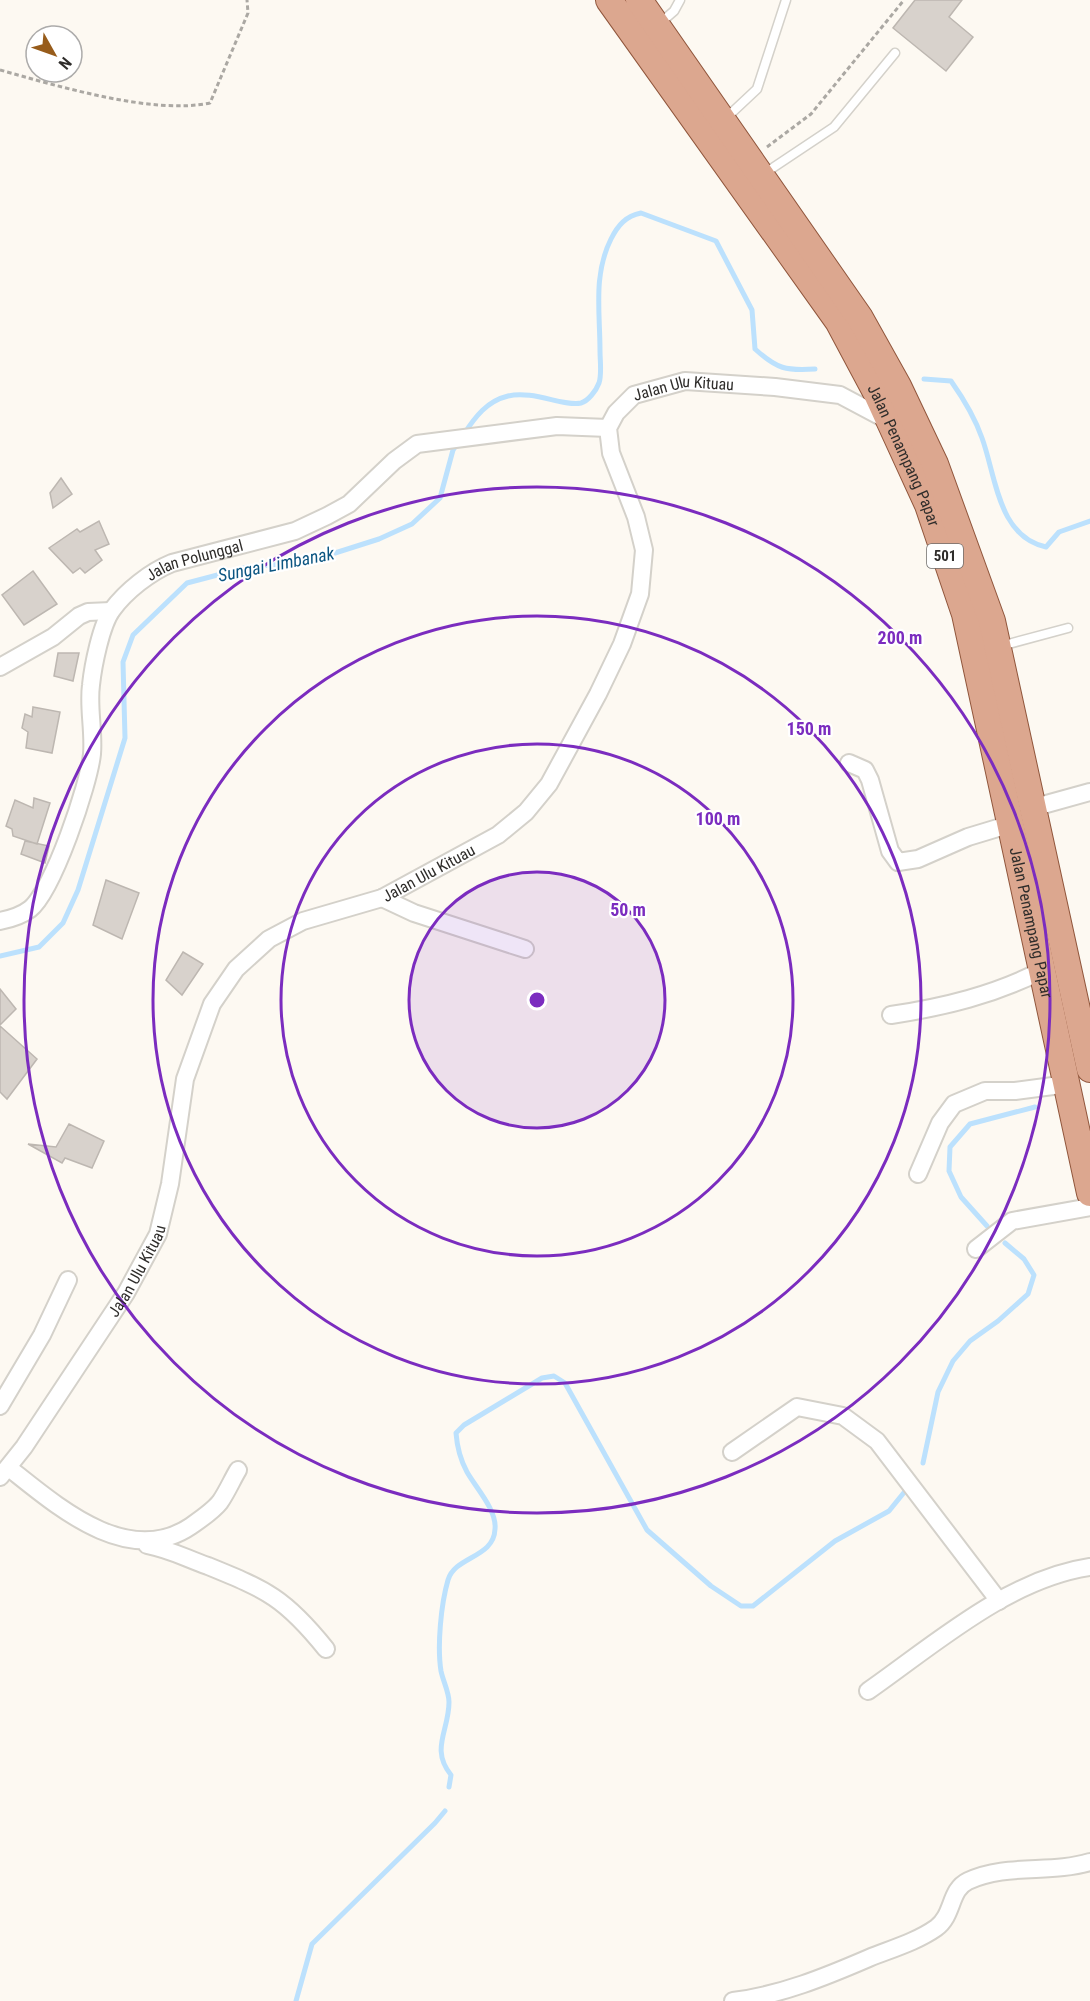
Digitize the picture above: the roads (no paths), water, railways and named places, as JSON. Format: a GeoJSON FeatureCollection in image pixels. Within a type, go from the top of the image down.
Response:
{"type":"FeatureCollection","features":[{"type":"Feature","properties":{"kind":"main road","name":"Jalan Penampang Papar"},"geometry":{"type":"LineString","coordinates":[[609,0],[838,321],[890,422],[928,505],[965,614],[1089,1180]]}},
{"type":"Feature","properties":{"kind":"main road","name":"Jalan Penampang Papar"},"geometry":{"type":"LineString","coordinates":[[639,0],[724,119],[860,318],[898,386],[935,464],[992,621],[1090,1069]]}},
{"type":"Feature","properties":{"kind":"street"},"geometry":{"type":"LineString","coordinates":[[840,395],[859,384],[862,366]]}},
{"type":"Feature","properties":{"kind":"street","name":"Jalan Ulu Kituau"},"geometry":{"type":"LineString","coordinates":[[3,1472],[126,1293],[158,1234],[170,1184],[184,1079],[212,1004],[236,969],[269,939],[303,921],[382,898],[498,835],[526,812],[549,784],[598,694],[622,644],[640,594],[644,550],[636,517],[611,453],[608,428],[623,404],[634,395],[685,381],[775,387],[840,395]]}},
{"type":"Feature","properties":{"kind":"street"},"geometry":{"type":"LineString","coordinates":[[840,395],[890,422]]}},
{"type":"Feature","properties":{"kind":"street","name":"Jalan Polunggal"},"geometry":{"type":"LineString","coordinates":[[0,921],[30,909],[43,894],[74,818],[92,755],[90,686],[100,643],[111,611],[158,569],[295,531],[327,516],[349,504],[394,461],[417,444],[557,426],[608,428]]}},
{"type":"Feature","properties":{"kind":"street"},"geometry":{"type":"LineString","coordinates":[[6,665],[79,616],[88,612],[111,611]]}},
{"type":"Feature","properties":{"kind":"street"},"geometry":{"type":"LineString","coordinates":[[849,763],[865,770],[870,780],[890,851],[898,862],[918,859],[968,837],[1011,824]]}},
{"type":"Feature","properties":{"kind":"street"},"geometry":{"type":"LineString","coordinates":[[1032,808],[1090,792]]}},
{"type":"Feature","properties":{"kind":"street"},"geometry":{"type":"LineString","coordinates":[[382,898],[414,913],[525,949]]}},
{"type":"Feature","properties":{"kind":"street"},"geometry":{"type":"LineString","coordinates":[[891,1015],[954,1005],[1019,982],[1042,970]]}},
{"type":"Feature","properties":{"kind":"street"},"geometry":{"type":"LineString","coordinates":[[918,1174],[940,1123],[954,1104],[985,1091],[1015,1091],[1068,1084]]}},
{"type":"Feature","properties":{"kind":"street"},"geometry":{"type":"LineString","coordinates":[[976,1249],[1012,1221],[1090,1207]]}},
{"type":"Feature","properties":{"kind":"street"},"geometry":{"type":"LineString","coordinates":[[0,1406],[42,1335],[69,1280]]}},
{"type":"Feature","properties":{"kind":"street"},"geometry":{"type":"LineString","coordinates":[[732,1452],[797,1407],[843,1416],[877,1441],[999,1601]]}},
{"type":"Feature","properties":{"kind":"street"},"geometry":{"type":"LineString","coordinates":[[122,1539],[159,1540],[180,1534],[219,1503],[238,1470]]}},
{"type":"Feature","properties":{"kind":"street"},"geometry":{"type":"LineString","coordinates":[[3,1472],[86,1524],[122,1539],[176,1551],[274,1595],[299,1616],[326,1649]]}},
{"type":"Feature","properties":{"kind":"street"},"geometry":{"type":"LineString","coordinates":[[868,1691],[999,1601],[1034,1582],[1069,1570],[1090,1566]]}},
{"type":"Feature","properties":{"kind":"street"},"geometry":{"type":"LineString","coordinates":[[734,2001],[783,1991],[916,1940],[938,1927],[951,1911],[954,1894],[966,1882],[986,1875],[1090,1862]]}},
{"type":"Feature","properties":{"kind":"lane"},"geometry":{"type":"LineString","coordinates":[[657,26],[674,11],[680,0]]}},
{"type":"Feature","properties":{"kind":"lane"},"geometry":{"type":"LineString","coordinates":[[724,119],[757,89],[786,0]]}},
{"type":"Feature","properties":{"kind":"lane"},"geometry":{"type":"LineString","coordinates":[[757,167],[834,127],[895,53]]}},
{"type":"Feature","properties":{"kind":"lane"},"geometry":{"type":"LineString","coordinates":[[998,647],[1068,628]]}},
{"type":"Feature","properties":{"kind":"waterway","name":"Sungai Limbanak"},"geometry":{"type":"LineString","coordinates":[[464,434],[477,416],[501,398],[528,395],[574,404],[584,402],[592,395],[598,386],[600,376],[599,294],[605,253],[620,225],[631,216],[641,213],[716,241],[752,310],[755,349],[776,365],[796,370],[815,369]]}},
{"type":"Feature","properties":{"kind":"waterway"},"geometry":{"type":"LineString","coordinates":[[924,379],[951,381],[964,401],[982,438],[1001,503],[1008,518],[1018,531],[1030,541],[1046,547],[1059,532],[1090,521]]}},
{"type":"Feature","properties":{"kind":"waterway","name":"Sungai Limbanak"},"geometry":{"type":"LineString","coordinates":[[0,956],[39,947],[63,923],[78,890],[125,738],[123,662],[133,635],[187,583],[248,567],[286,564],[313,555],[335,553],[379,539],[412,524],[440,498],[453,450],[457,444]]}},
{"type":"Feature","properties":{"kind":"waterway"},"geometry":{"type":"LineString","coordinates":[[987,1226],[961,1197],[949,1171],[950,1147],[970,1124],[1035,1107]]}},
{"type":"Feature","properties":{"kind":"waterway"},"geometry":{"type":"LineString","coordinates":[[923,1463],[938,1392],[953,1361],[970,1341],[998,1321],[1028,1294],[1034,1275],[1024,1259],[1005,1243]]}},
{"type":"Feature","properties":{"kind":"waterway"},"geometry":{"type":"LineString","coordinates":[[449,1787],[451,1775],[445,1766],[441,1748],[449,1702],[440,1661],[443,1601],[452,1572],[482,1552],[493,1539],[495,1529],[493,1514],[467,1472],[457,1443],[456,1433],[464,1425],[542,1378],[554,1376],[565,1383],[647,1530],[711,1586],[741,1606],[753,1606],[835,1541],[889,1511],[906,1490]]}},
{"type":"Feature","properties":{"kind":"waterway"},"geometry":{"type":"LineString","coordinates":[[296,2001],[312,1944],[445,1811]]}}]}
